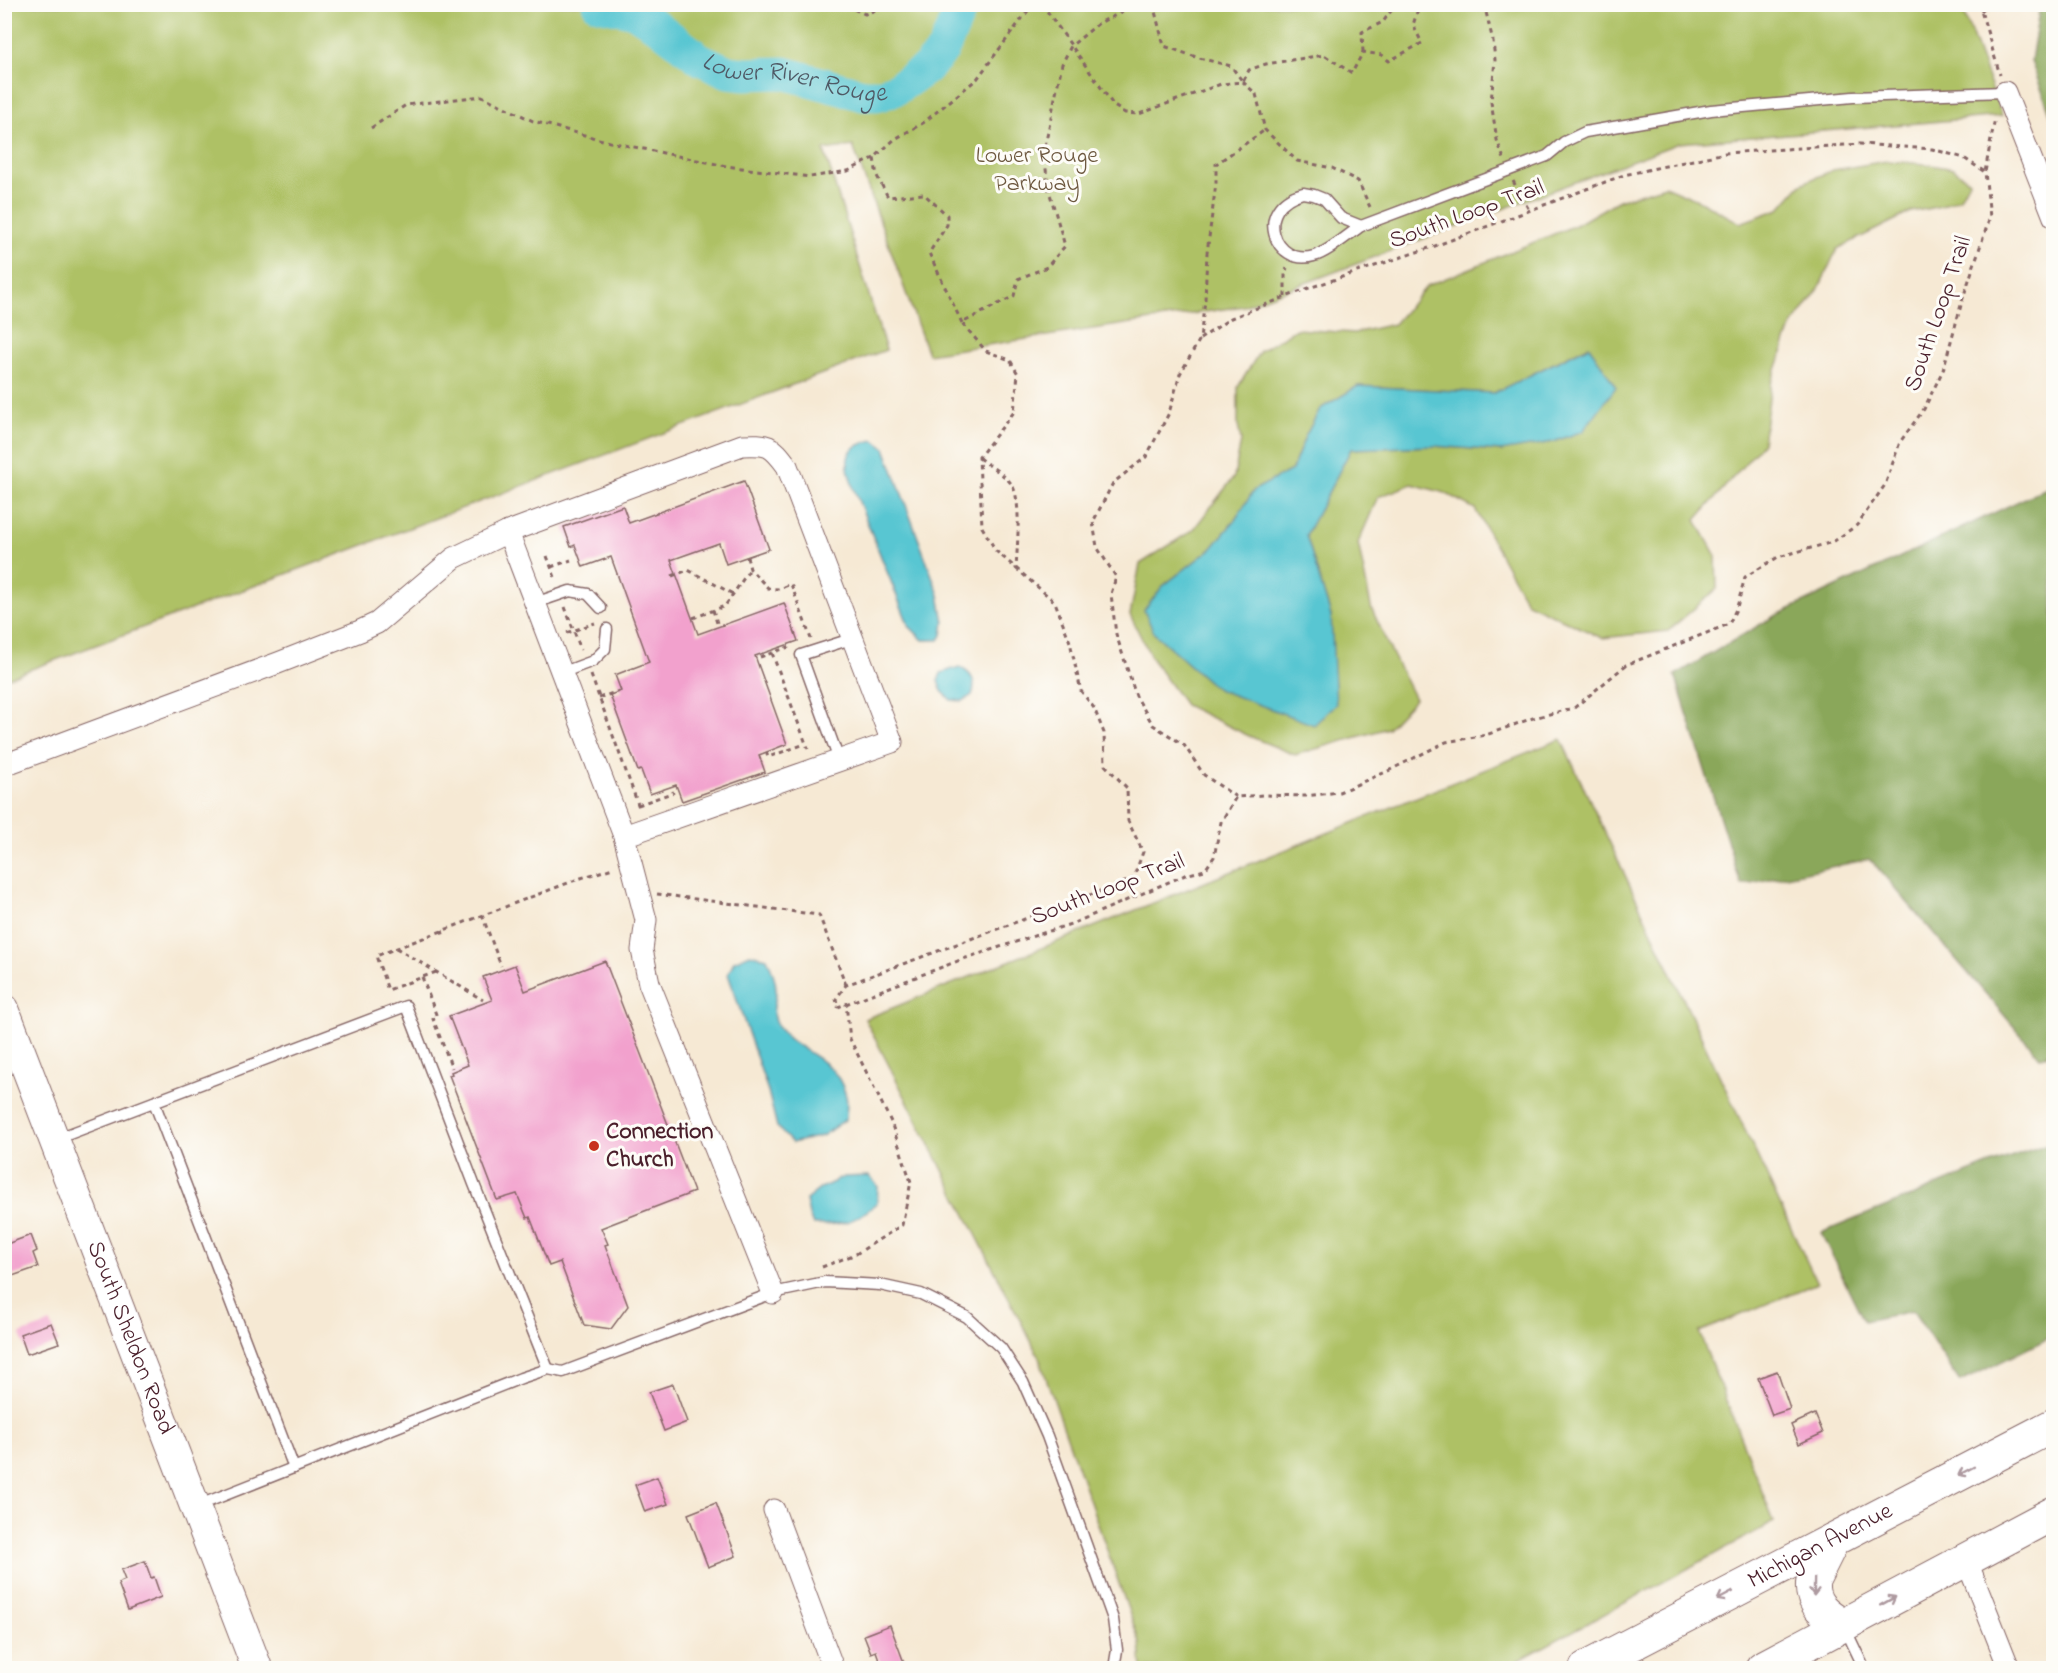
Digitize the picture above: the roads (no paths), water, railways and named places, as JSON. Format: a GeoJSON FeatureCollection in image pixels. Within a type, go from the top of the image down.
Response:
{"type":"FeatureCollection","features":[{"type":"Feature","properties":{"kind":"main road","name":"Michigan Avenue"},"geometry":{"type":"LineString","coordinates":[[1586,1668],[2054,1425]]}},
{"type":"Feature","properties":{"kind":"main road"},"geometry":{"type":"LineString","coordinates":[[1762,1668],[2054,1513]]}},
{"type":"Feature","properties":{"kind":"main road"},"geometry":{"type":"LineString","coordinates":[[1833,1540],[1811,1587],[1813,1596],[1825,1614],[1844,1625]]}},
{"type":"Feature","properties":{"kind":"street"},"geometry":{"type":"LineString","coordinates":[[2005,92],[2054,217]]}},
{"type":"Feature","properties":{"kind":"street"},"geometry":{"type":"LineString","coordinates":[[4,765],[360,631],[377,623],[454,558],[508,532],[742,445],[764,444],[778,454],[787,465],[892,742],[624,836]]}},
{"type":"Feature","properties":{"kind":"street"},"geometry":{"type":"LineString","coordinates":[[508,532],[624,836],[646,920],[642,950],[648,983],[773,1293]]}},
{"type":"Feature","properties":{"kind":"street","name":"South Sheldon Road"},"geometry":{"type":"LineString","coordinates":[[4,1009],[256,1668]]}},
{"type":"Feature","properties":{"kind":"street"},"geometry":{"type":"LineString","coordinates":[[774,1510],[833,1668]]}},
{"type":"Feature","properties":{"kind":"street"},"geometry":{"type":"LineString","coordinates":[[1966,1558],[2009,1668]]}},
{"type":"Feature","properties":{"kind":"lane"},"geometry":{"type":"LineString","coordinates":[[1361,226],[1341,218],[1324,199],[1303,193],[1282,202],[1273,222],[1273,232],[1283,250],[1302,258],[1312,257],[1321,254],[1361,226],[1374,220],[1547,156],[1564,142],[1586,132],[1711,110],[1853,97],[2005,92]]}},
{"type":"Feature","properties":{"kind":"lane"},"geometry":{"type":"LineString","coordinates":[[535,603],[570,591],[588,594],[601,608]]}},
{"type":"Feature","properties":{"kind":"lane"},"geometry":{"type":"LineString","coordinates":[[561,674],[593,661],[605,649],[607,629]]}},
{"type":"Feature","properties":{"kind":"lane"},"geometry":{"type":"LineString","coordinates":[[839,760],[801,656],[854,638]]}},
{"type":"Feature","properties":{"kind":"lane"},"geometry":{"type":"LineString","coordinates":[[55,1140],[406,1006],[548,1369]]}},
{"type":"Feature","properties":{"kind":"lane"},"geometry":{"type":"LineString","coordinates":[[154,1102],[294,1468]]}},
{"type":"Feature","properties":{"kind":"lane"},"geometry":{"type":"LineString","coordinates":[[195,1507],[521,1378],[548,1369],[563,1372],[773,1293],[825,1282],[880,1285],[921,1294],[967,1317],[1001,1348],[1023,1382],[1047,1436],[1113,1619],[1117,1650],[1114,1668]]}},
{"type":"Feature","properties":{"kind":"lane"},"geometry":{"type":"LineString","coordinates":[[1844,1625],[1864,1668]]}},
{"type":"Feature","properties":{"kind":"water"},"geometry":{"type":"Polygon","coordinates":[[[1589,346],[1616,387],[1583,431],[1553,442],[1501,451],[1434,446],[1351,449],[1306,535],[1331,616],[1336,704],[1314,725],[1217,689],[1154,633],[1144,610],[1163,586],[1212,548],[1235,520],[1254,490],[1292,470],[1305,437],[1320,409],[1358,386],[1494,393],[1589,346]]]}},
{"type":"Feature","properties":{"kind":"water"},"geometry":{"type":"Polygon","coordinates":[[[874,440],[885,448],[939,595],[944,622],[939,640],[923,640],[909,626],[853,487],[848,470],[848,456],[856,447],[874,440]]]}},
{"type":"Feature","properties":{"kind":"water"},"geometry":{"type":"Polygon","coordinates":[[[959,667],[970,675],[974,682],[972,695],[963,701],[951,700],[942,691],[938,681],[941,673],[959,667]]]}},
{"type":"Feature","properties":{"kind":"water"},"geometry":{"type":"Polygon","coordinates":[[[750,954],[767,958],[772,969],[776,985],[773,1012],[777,1025],[795,1043],[825,1063],[841,1082],[847,1098],[846,1119],[822,1136],[792,1143],[777,1127],[768,1091],[728,974],[734,961],[750,954]]]}},
{"type":"Feature","properties":{"kind":"water"},"geometry":{"type":"Polygon","coordinates":[[[869,1176],[878,1186],[877,1203],[862,1215],[848,1222],[813,1225],[806,1200],[821,1188],[844,1177],[869,1176]]]}},
{"type":"Feature","properties":{"kind":"waterway","name":"Lower River Rouge"},"geometry":{"type":"LineString","coordinates":[[598,4],[635,12],[700,59],[728,72],[784,73],[863,95],[880,95],[896,89],[927,68],[943,50],[963,4]]}},
{"type":"Feature","properties":{"kind":"place","name":"Connection Church"},"geometry":{"type":"Point","coordinates":[594,1146]}},
{"type":"Feature","properties":{"kind":"park label","name":"Lower Rouge Parkway"},"geometry":{"type":"Point","coordinates":[1037,170]}}]}
